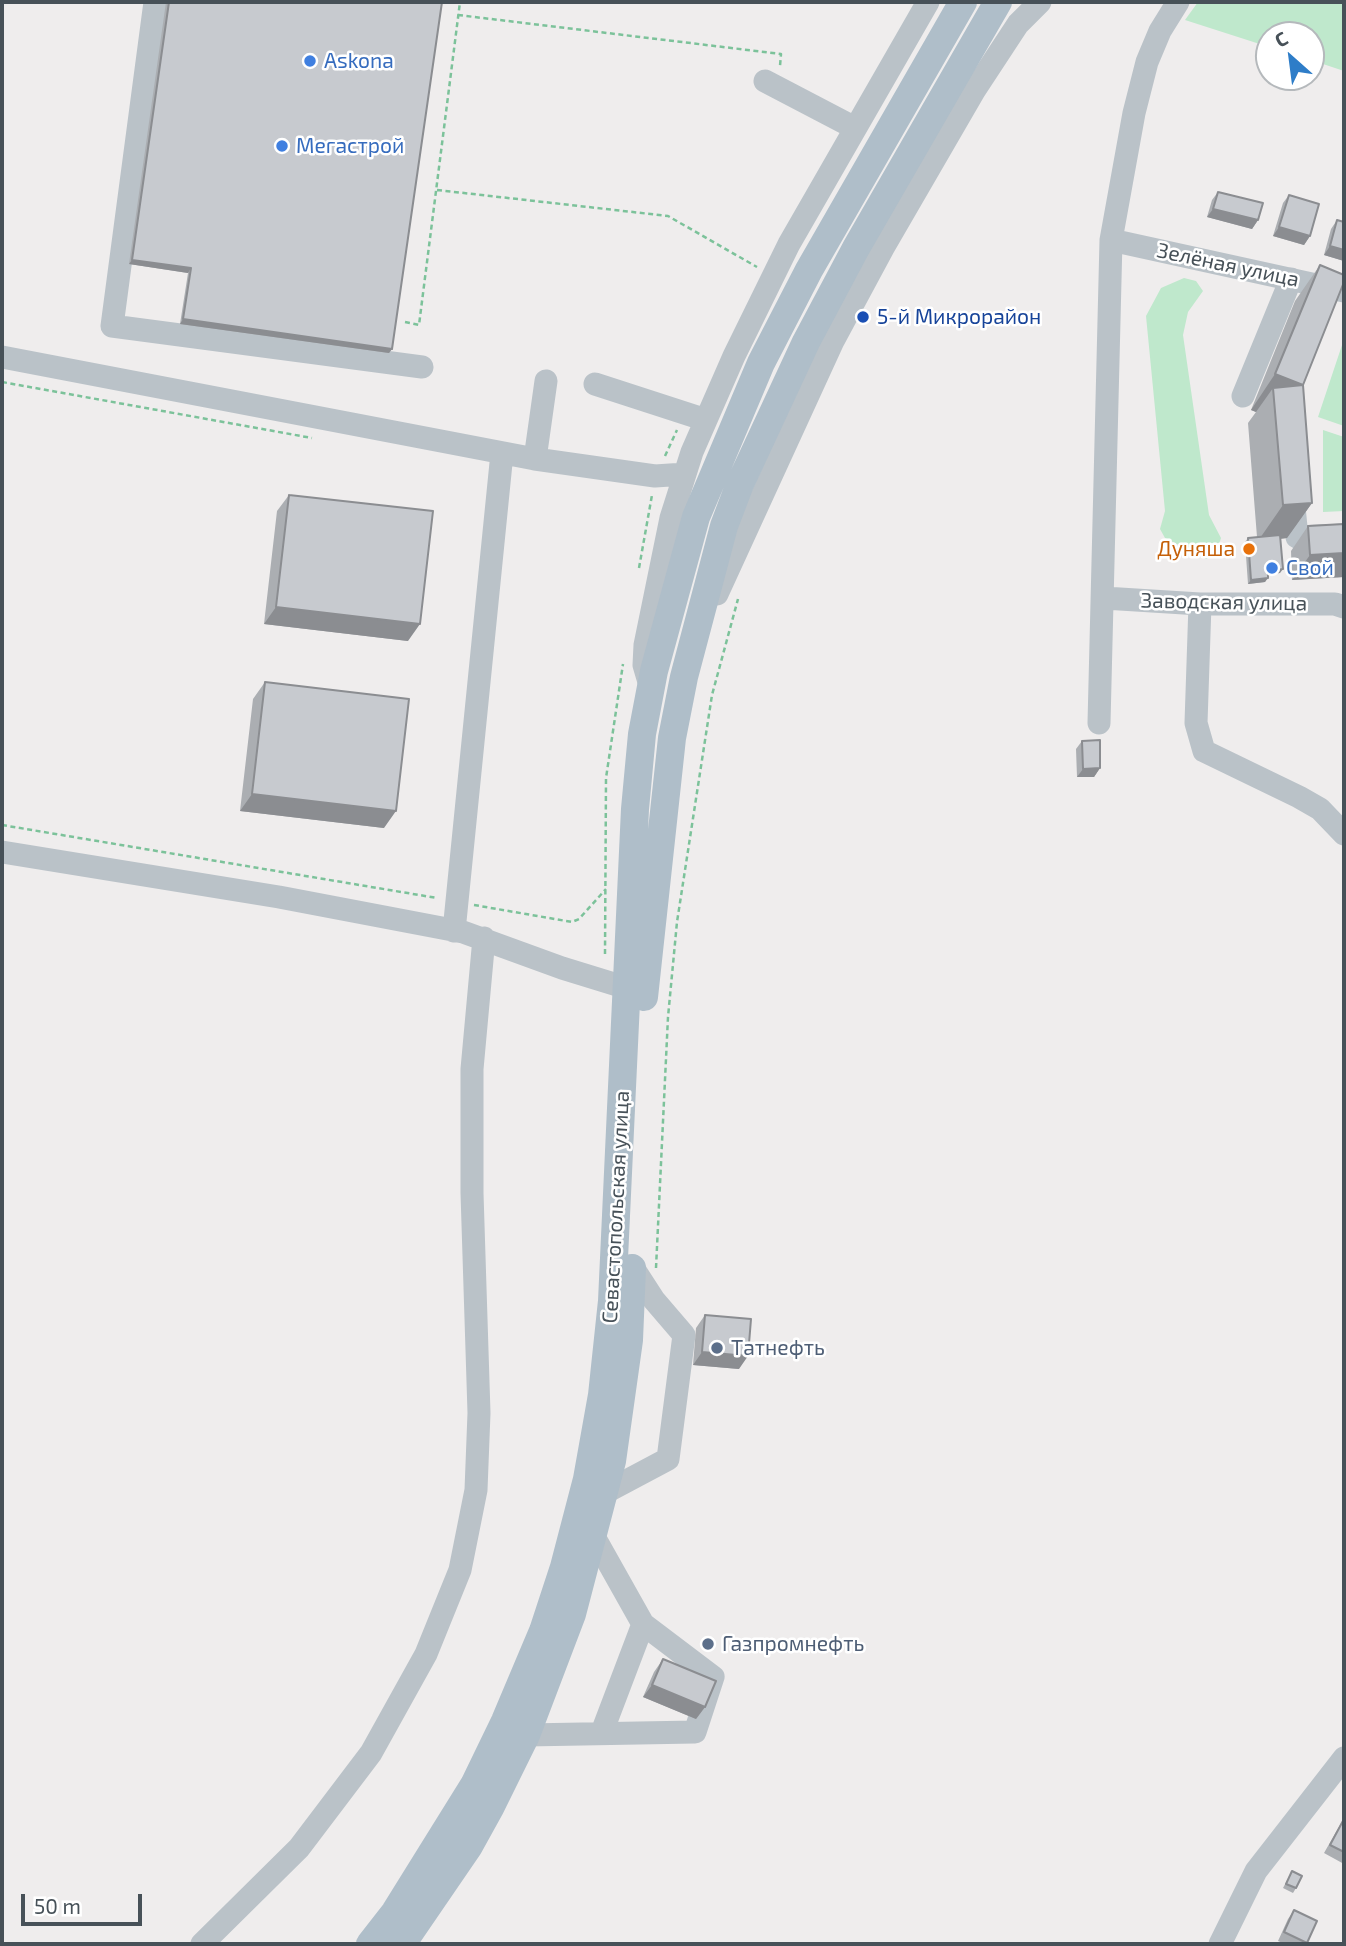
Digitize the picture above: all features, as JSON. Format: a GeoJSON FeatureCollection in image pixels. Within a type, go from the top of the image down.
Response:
{"type":"FeatureCollection","features":[{"type":"Feature","properties":{"kind":"main road","name":"Севастопольская улица"},"geometry":{"type":"LineString","coordinates":[[370,1944],[395,1912],[474,1785],[523,1679],[564,1567],[587,1479],[602,1395],[614,1261],[635,809],[642,734],[678,574],[696,517],[718,425],[761,362],[809,270],[963,2]]}},
{"type":"Feature","properties":{"kind":"main road","name":"Севастопольская улица"},"geometry":{"type":"LineString","coordinates":[[402,1944],[469,1846],[526,1735],[572,1614],[612,1461],[629,1340],[645,988],[672,738],[681,691],[724,526],[760,441],[856,248],[998,2]]}},
{"type":"Feature","properties":{"kind":"street"},"geometry":{"type":"LineString","coordinates":[[155,2],[112,326],[422,367]]}},
{"type":"Feature","properties":{"kind":"street"},"geometry":{"type":"LineString","coordinates":[[651,688],[644,665],[645,645],[671,518],[685,474],[718,425],[789,244],[853,127],[928,2]]}},
{"type":"Feature","properties":{"kind":"street"},"geometry":{"type":"LineString","coordinates":[[681,691],[699,661],[720,582],[833,341],[883,248],[974,91],[1018,24],[1040,2]]}},
{"type":"Feature","properties":{"kind":"street"},"geometry":{"type":"LineString","coordinates":[[1099,723],[1111,240],[1134,113],[1147,62],[1160,31],[1178,2]]}},
{"type":"Feature","properties":{"kind":"street"},"geometry":{"type":"LineString","coordinates":[[772,78],[853,127]]}},
{"type":"Feature","properties":{"kind":"street","name":"Зелёная улица"},"geometry":{"type":"LineString","coordinates":[[1111,240],[1344,291]]}},
{"type":"Feature","properties":{"kind":"street"},"geometry":{"type":"LineString","coordinates":[[1243,396],[1291,279]]}},
{"type":"Feature","properties":{"kind":"street"},"geometry":{"type":"LineString","coordinates":[[2,357],[536,459],[655,476],[685,474]]}},
{"type":"Feature","properties":{"kind":"street"},"geometry":{"type":"LineString","coordinates":[[536,459],[545,381]]}},
{"type":"Feature","properties":{"kind":"street"},"geometry":{"type":"LineString","coordinates":[[595,384],[718,425]]}},
{"type":"Feature","properties":{"kind":"street"},"geometry":{"type":"LineString","coordinates":[[454,931],[502,453]]}},
{"type":"Feature","properties":{"kind":"street"},"geometry":{"type":"LineString","coordinates":[[1290,472],[1297,537],[1344,535]]}},
{"type":"Feature","properties":{"kind":"street","name":"Заводская улица"},"geometry":{"type":"LineString","coordinates":[[1104,598],[1200,604],[1335,604],[1344,607]]}},
{"type":"Feature","properties":{"kind":"street"},"geometry":{"type":"LineString","coordinates":[[1200,604],[1196,723],[1204,751],[1320,809],[1344,834]]}},
{"type":"Feature","properties":{"kind":"street"},"geometry":{"type":"LineString","coordinates":[[2,852],[279,897],[454,931],[484,938],[562,968],[627,988]]}},
{"type":"Feature","properties":{"kind":"street"},"geometry":{"type":"LineString","coordinates":[[202,1944],[299,1848],[371,1753],[426,1654],[460,1570],[476,1490],[479,1413],[472,1194],[472,1069],[484,938]]}},
{"type":"Feature","properties":{"kind":"street"},"geometry":{"type":"LineString","coordinates":[[604,1493],[668,1459],[684,1335],[654,1300],[632,1266]]}},
{"type":"Feature","properties":{"kind":"street"},"geometry":{"type":"LineString","coordinates":[[526,1735],[695,1732],[713,1677],[643,1624],[593,1535]]}},
{"type":"Feature","properties":{"kind":"street"},"geometry":{"type":"LineString","coordinates":[[602,1732],[643,1624]]}},
{"type":"Feature","properties":{"kind":"street"},"geometry":{"type":"LineString","coordinates":[[1220,1944],[1256,1871],[1344,1758]]}},
{"type":"Feature","properties":{"kind":"path"},"geometry":{"type":"LineString","coordinates":[[405,322],[419,324],[460,2]]}},
{"type":"Feature","properties":{"kind":"path"},"geometry":{"type":"LineString","coordinates":[[458,15],[781,54],[772,78]]}},
{"type":"Feature","properties":{"kind":"path"},"geometry":{"type":"LineString","coordinates":[[437,190],[668,216],[757,267]]}},
{"type":"Feature","properties":{"kind":"path"},"geometry":{"type":"LineString","coordinates":[[2,382],[312,438]]}},
{"type":"Feature","properties":{"kind":"path"},"geometry":{"type":"LineString","coordinates":[[654,1300],[668,1017],[677,922],[712,695],[738,596]]}},
{"type":"Feature","properties":{"kind":"path"},"geometry":{"type":"LineString","coordinates":[[2,825],[572,922],[579,919],[607,888]]}},
{"type":"Feature","properties":{"kind":"green space"},"geometry":{"type":"Polygon","coordinates":[[[1198,2],[1344,2],[1344,71],[1325,65],[1325,21],[1255,21],[1255,42],[1185,20],[1198,2]]]}},
{"type":"Feature","properties":{"kind":"green space"},"geometry":{"type":"Polygon","coordinates":[[[1184,278],[1196,281],[1203,291],[1188,312],[1183,335],[1209,515],[1221,538],[1216,554],[1206,559],[1165,538],[1160,529],[1165,511],[1146,316],[1161,288],[1184,278]]]}},
{"type":"Feature","properties":{"kind":"green space"},"geometry":{"type":"Polygon","coordinates":[[[1344,339],[1344,426],[1318,417],[1344,339]]]}},
{"type":"Feature","properties":{"kind":"green space"},"geometry":{"type":"Polygon","coordinates":[[[1323,430],[1344,437],[1344,511],[1323,512],[1323,430]]]}},
{"type":"Feature","properties":{"kind":"building","name":"Мегастрой"},"geometry":{"type":"Polygon","coordinates":[[[169,2],[442,2],[392,349],[183,319],[191,268],[132,260],[169,2]]]}},
{"type":"Feature","properties":{"kind":"building"},"geometry":{"type":"Polygon","coordinates":[[[1218,192],[1263,203],[1258,220],[1213,209],[1218,192]]]}},
{"type":"Feature","properties":{"kind":"building"},"geometry":{"type":"Polygon","coordinates":[[[1289,195],[1319,204],[1310,236],[1279,227],[1289,195]]]}},
{"type":"Feature","properties":{"kind":"building"},"geometry":{"type":"Polygon","coordinates":[[[1337,220],[1344,222],[1344,250],[1330,246],[1337,220]]]}},
{"type":"Feature","properties":{"kind":"building"},"geometry":{"type":"Polygon","coordinates":[[[1320,265],[1344,275],[1344,282],[1303,385],[1275,374],[1320,265]]]}},
{"type":"Feature","properties":{"kind":"building"},"geometry":{"type":"Polygon","coordinates":[[[1303,385],[1312,503],[1283,505],[1273,388],[1303,385]]]}},
{"type":"Feature","properties":{"kind":"building"},"geometry":{"type":"Polygon","coordinates":[[[289,495],[433,511],[420,624],[276,607],[289,495]]]}},
{"type":"Feature","properties":{"kind":"building"},"geometry":{"type":"Polygon","coordinates":[[[1344,524],[1344,553],[1310,555],[1308,526],[1344,524]]]}},
{"type":"Feature","properties":{"kind":"building"},"geometry":{"type":"Polygon","coordinates":[[[1280,535],[1283,569],[1268,570],[1268,578],[1251,580],[1248,538],[1280,535]]]}},
{"type":"Feature","properties":{"kind":"building"},"geometry":{"type":"Polygon","coordinates":[[[265,682],[409,699],[396,811],[252,794],[265,682]]]}},
{"type":"Feature","properties":{"kind":"building"},"geometry":{"type":"Polygon","coordinates":[[[1100,740],[1100,768],[1083,769],[1082,741],[1100,740]]]}},
{"type":"Feature","properties":{"kind":"building"},"geometry":{"type":"Polygon","coordinates":[[[705,1315],[751,1319],[748,1356],[702,1352],[705,1315]]]}},
{"type":"Feature","properties":{"kind":"building"},"geometry":{"type":"Polygon","coordinates":[[[663,1659],[716,1681],[705,1707],[652,1685],[663,1659]]]}},
{"type":"Feature","properties":{"kind":"building"},"geometry":{"type":"Polygon","coordinates":[[[1344,1819],[1344,1852],[1330,1845],[1344,1819]]]}},
{"type":"Feature","properties":{"kind":"building"},"geometry":{"type":"Polygon","coordinates":[[[1292,1871],[1302,1876],[1296,1888],[1286,1884],[1292,1871]]]}},
{"type":"Feature","properties":{"kind":"building"},"geometry":{"type":"Polygon","coordinates":[[[1294,1910],[1317,1921],[1307,1943],[1284,1932],[1294,1910]]]}},
{"type":"Feature","properties":{"kind":"place","name":"Askona"},"geometry":{"type":"Point","coordinates":[310,61]}},
{"type":"Feature","properties":{"kind":"place","name":"Мегастрой"},"geometry":{"type":"Point","coordinates":[282,146]}},
{"type":"Feature","properties":{"kind":"place","name":"5-й Микрорайон"},"geometry":{"type":"Point","coordinates":[863,317]}},
{"type":"Feature","properties":{"kind":"place","name":"Дуняша"},"geometry":{"type":"Point","coordinates":[1249,549]}},
{"type":"Feature","properties":{"kind":"place","name":"Свой"},"geometry":{"type":"Point","coordinates":[1272,568]}},
{"type":"Feature","properties":{"kind":"place","name":"Татнефть"},"geometry":{"type":"Point","coordinates":[717,1348]}},
{"type":"Feature","properties":{"kind":"place","name":"Газпромнефть"},"geometry":{"type":"Point","coordinates":[708,1644]}}]}
